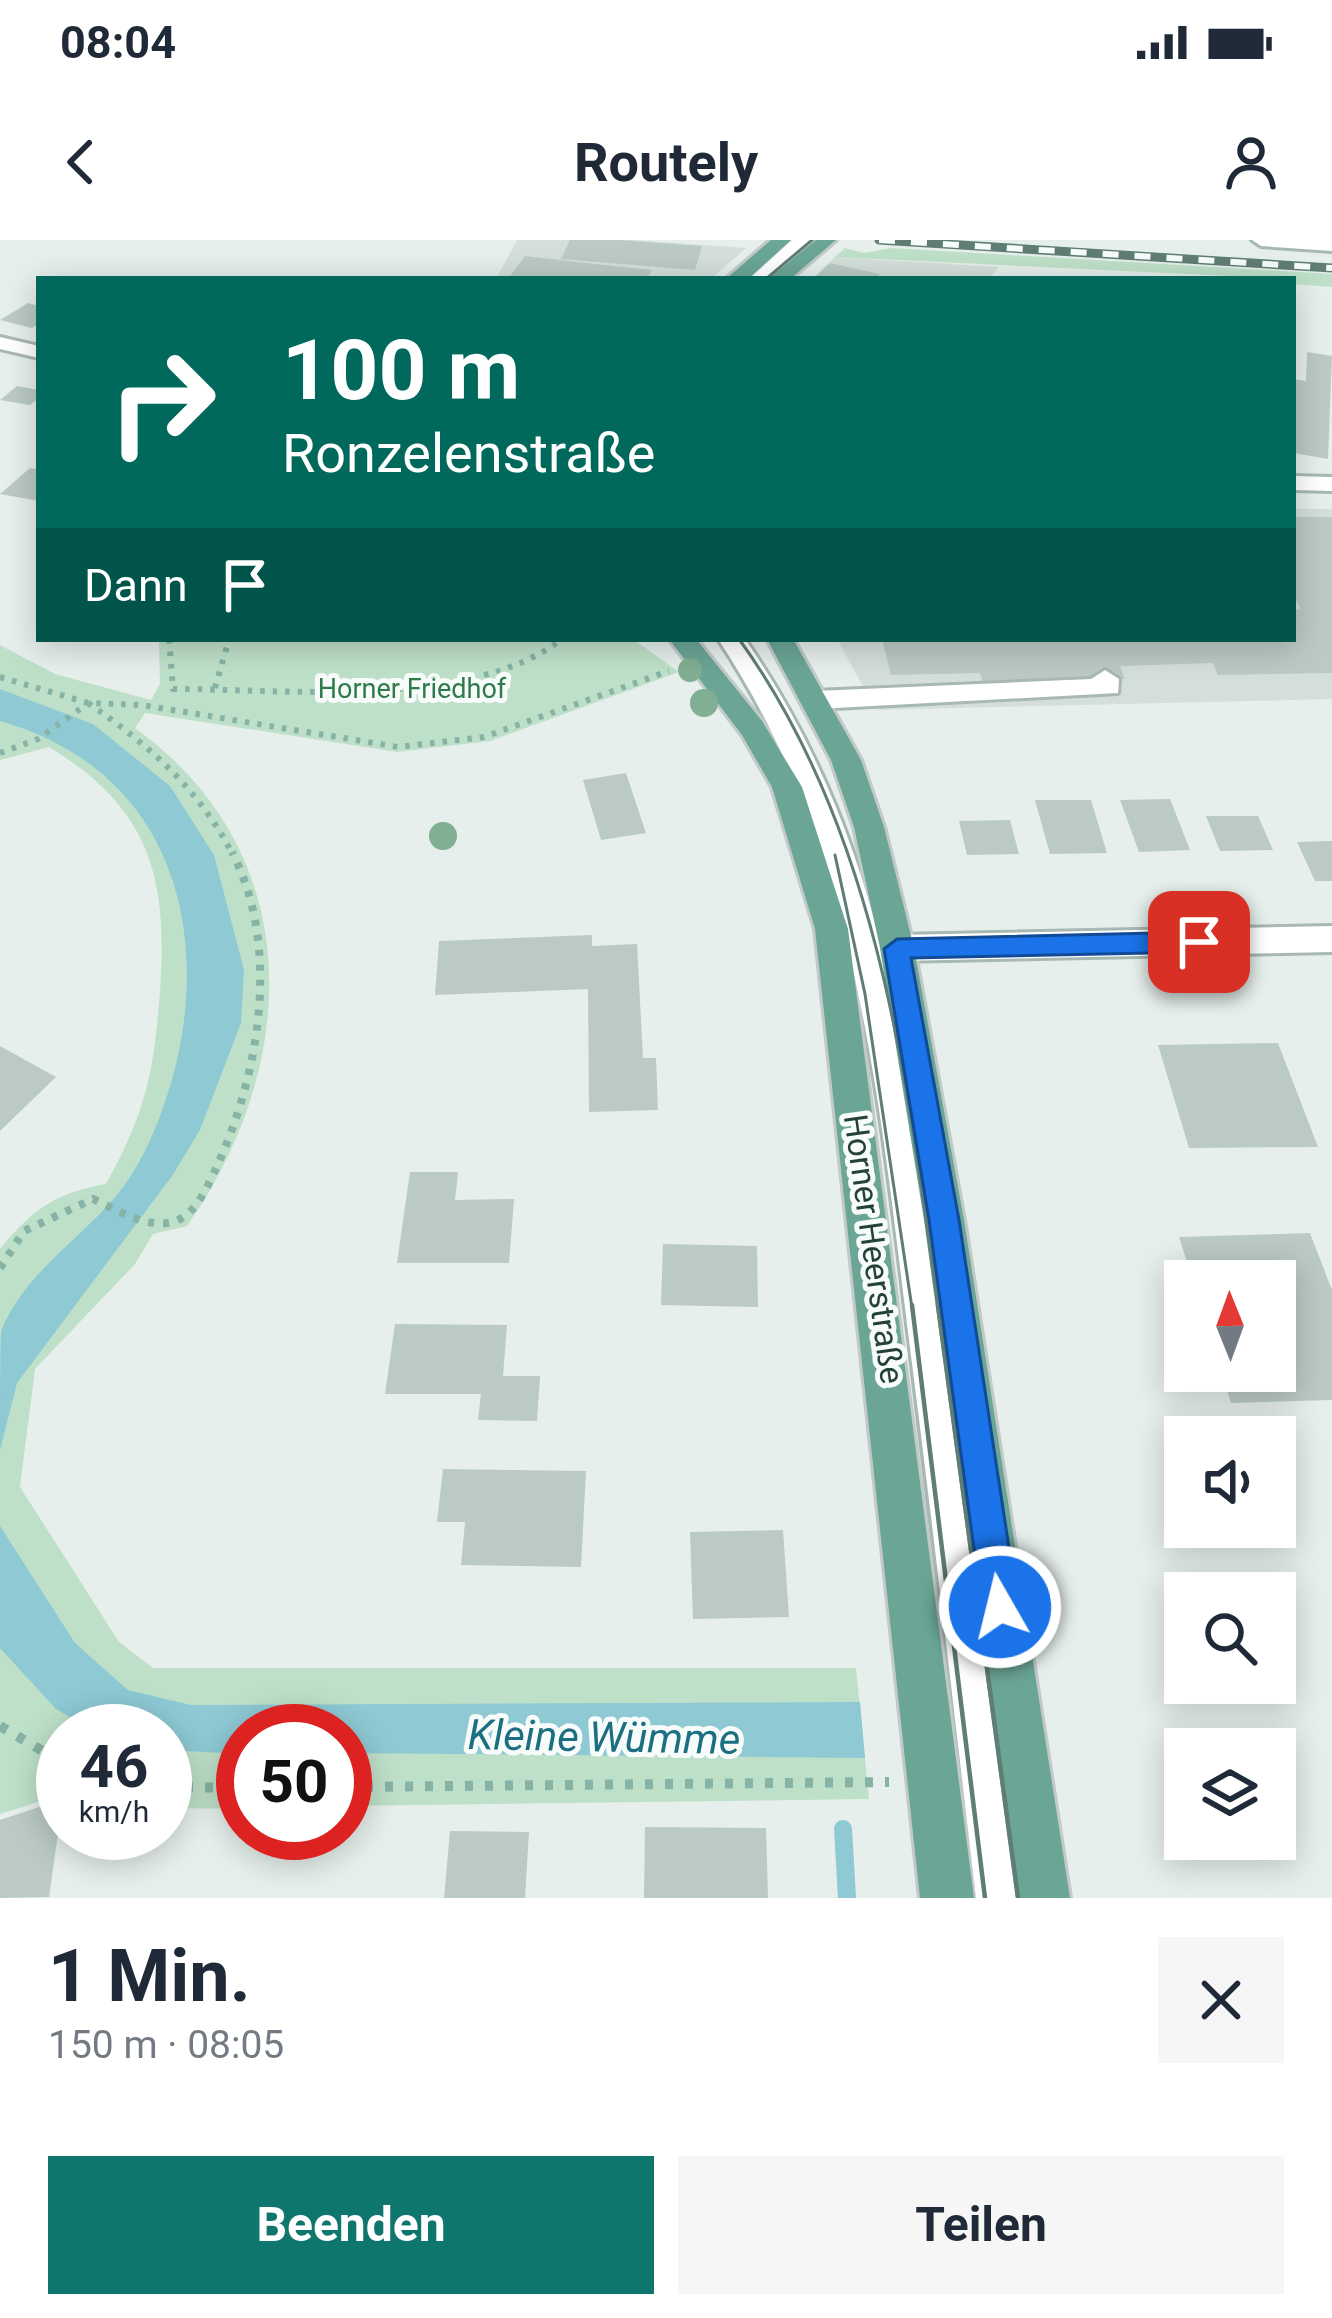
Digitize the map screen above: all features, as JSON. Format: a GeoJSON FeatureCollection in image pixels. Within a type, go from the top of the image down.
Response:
{"type":"FeatureCollection","features":[{"type":"Feature","properties":{"kind":"main road"},"geometry":{"type":"LineString","coordinates":[[742,276],[794,248],[827,240]]}},
{"type":"Feature","properties":{"kind":"main road"},"geometry":{"type":"LineString","coordinates":[[780,276],[794,248]]}},
{"type":"Feature","properties":{"kind":"main road"},"geometry":{"type":"LineString","coordinates":[[782,642],[846,760],[869,827],[897,949],[944,1220],[1043,1898]]}},
{"type":"Feature","properties":{"kind":"main road","name":"Horner Heerstraße"},"geometry":{"type":"LineString","coordinates":[[704,646],[788,788],[817,866],[838,973],[903,1461],[947,1898]]}},
{"type":"Feature","properties":{"kind":"street"},"geometry":{"type":"LineString","coordinates":[[1261,240],[1332,244]]}},
{"type":"Feature","properties":{"kind":"street"},"geometry":{"type":"LineString","coordinates":[[761,276],[794,248]]}},
{"type":"Feature","properties":{"kind":"street"},"geometry":{"type":"LineString","coordinates":[[0,343],[36,351]]}},
{"type":"Feature","properties":{"kind":"street"},"geometry":{"type":"LineString","coordinates":[[1296,483],[1332,484]]}},
{"type":"Feature","properties":{"kind":"street"},"geometry":{"type":"LineString","coordinates":[[704,646],[777,704],[808,763],[846,860],[863,928],[914,1218],[1003,1898]]}},
{"type":"Feature","properties":{"kind":"street"},"geometry":{"type":"LineString","coordinates":[[815,700],[1108,687],[1105,679]]}},
{"type":"Feature","properties":{"kind":"street"},"geometry":{"type":"LineString","coordinates":[[897,949],[1332,939]]}},
{"type":"Feature","properties":{"kind":"path"},"geometry":{"type":"LineString","coordinates":[[170,642],[173,689],[493,676],[524,668],[558,642]]}},
{"type":"Feature","properties":{"kind":"path"},"geometry":{"type":"LineString","coordinates":[[214,688],[228,642]]}},
{"type":"Feature","properties":{"kind":"path"},"geometry":{"type":"LineString","coordinates":[[0,753],[38,739],[85,705],[142,705],[398,747],[484,737],[704,646]]}},
{"type":"Feature","properties":{"kind":"path"},"geometry":{"type":"LineString","coordinates":[[0,676],[85,705],[168,760],[220,828],[252,909],[260,1028],[238,1114],[212,1178],[181,1219],[162,1225],[93,1199],[25,1231],[0,1268]]}},
{"type":"Feature","properties":{"kind":"path"},"geometry":{"type":"LineString","coordinates":[[0,744],[13,748]]}},
{"type":"Feature","properties":{"kind":"path"},"geometry":{"type":"LineString","coordinates":[[0,1726],[36,1747]]}},
{"type":"Feature","properties":{"kind":"path"},"geometry":{"type":"LineString","coordinates":[[372,1786],[935,1782]]}},
{"type":"Feature","properties":{"kind":"shaded area"},"geometry":{"type":"Polygon","coordinates":[[[517,240],[633,240],[746,248],[714,276],[498,276],[517,240]]]}},
{"type":"Feature","properties":{"kind":"shaded area"},"geometry":{"type":"Polygon","coordinates":[[[835,257],[999,267],[992,276],[815,276],[835,257]]]}},
{"type":"Feature","properties":{"kind":"shaded area"},"geometry":{"type":"Polygon","coordinates":[[[1296,509],[1332,509],[1332,699],[876,710],[839,642],[1296,642],[1296,509]]]}},
{"type":"Feature","properties":{"kind":"green space"},"geometry":{"type":"Polygon","coordinates":[[[845,248],[864,253],[892,248],[1332,274],[1332,287],[1296,284],[1296,276],[835,257],[845,248]]]}},
{"type":"Feature","properties":{"kind":"green space","name":"Horner Friedhof"},"geometry":{"type":"Polygon","coordinates":[[[159,642],[637,642],[679,672],[490,741],[397,752],[145,713],[135,728],[192,779],[232,836],[258,898],[269,963],[266,1030],[251,1097],[225,1163],[187,1226],[153,1234],[135,1264],[35,1369],[20,1487],[119,1642],[153,1668],[856,1668],[869,1799],[372,1806],[372,1704],[216,1704],[216,1809],[192,1808],[192,1704],[36,1704],[36,1803],[0,1814],[0,1249],[46,1205],[106,1184],[146,1091],[158,1020],[162,951],[155,880],[146,850],[110,795],[49,747],[0,760],[0,645],[55,674],[151,700],[160,684],[159,642]]]}},
{"type":"Feature","properties":{"kind":"water"},"geometry":{"type":"Polygon","coordinates":[[[0,689],[93,724],[170,786],[214,855],[244,970],[241,1023],[200,1130],[172,1176],[17,1383],[0,1450],[1,1332],[40,1272],[124,1186],[150,1141],[177,1060],[186,1004],[186,950],[178,898],[161,851],[135,808],[100,772],[55,742],[0,721],[0,689]]]}},
{"type":"Feature","properties":{"kind":"water"},"geometry":{"type":"Polygon","coordinates":[[[0,1526],[75,1643],[128,1690],[187,1704],[51,1704],[0,1648],[0,1526]]]}},
{"type":"Feature","properties":{"kind":"water","name":"Kleine Wümme"},"geometry":{"type":"Polygon","coordinates":[[[860,1702],[865,1758],[372,1753],[372,1704],[860,1702]]]}},
{"type":"Feature","properties":{"kind":"water"},"geometry":{"type":"Polygon","coordinates":[[[192,1705],[216,1705],[216,1753],[192,1751],[192,1705]]]}},
{"type":"Feature","properties":{"kind":"building"},"geometry":{"type":"Polygon","coordinates":[[[570,240],[702,246],[695,270],[561,259],[570,240]]]}},
{"type":"Feature","properties":{"kind":"building"},"geometry":{"type":"Polygon","coordinates":[[[525,256],[652,270],[649,276],[510,276],[525,256]]]}},
{"type":"Feature","properties":{"kind":"building"},"geometry":{"type":"Polygon","coordinates":[[[830,263],[880,274],[878,276],[816,276],[830,263]]]}},
{"type":"Feature","properties":{"kind":"building"},"geometry":{"type":"Polygon","coordinates":[[[28,303],[36,305],[32,328],[0,320],[28,303]]]}},
{"type":"Feature","properties":{"kind":"building"},"geometry":{"type":"Polygon","coordinates":[[[1307,352],[1332,356],[1328,459],[1296,454],[1296,379],[1306,381],[1307,352]]]}},
{"type":"Feature","properties":{"kind":"building"},"geometry":{"type":"Polygon","coordinates":[[[17,386],[36,389],[36,400],[30,405],[0,400],[17,386]]]}},
{"type":"Feature","properties":{"kind":"building"},"geometry":{"type":"Polygon","coordinates":[[[30,468],[36,469],[36,500],[0,494],[30,468]]]}},
{"type":"Feature","properties":{"kind":"building"},"geometry":{"type":"Polygon","coordinates":[[[1296,517],[1332,517],[1332,673],[1218,675],[1213,663],[1120,666],[1125,679],[983,683],[980,673],[891,675],[883,642],[1296,642],[1296,610],[1301,609],[1296,600],[1296,517]]]}},
{"type":"Feature","properties":{"kind":"building"},"geometry":{"type":"Polygon","coordinates":[[[626,773],[646,833],[601,840],[583,780],[626,773]]]}},
{"type":"Feature","properties":{"kind":"building"},"geometry":{"type":"Polygon","coordinates":[[[1170,799],[1190,850],[1139,852],[1120,800],[1170,799]]]}},
{"type":"Feature","properties":{"kind":"building"},"geometry":{"type":"Polygon","coordinates":[[[1035,800],[1091,800],[1107,853],[1050,854],[1035,800]]]}},
{"type":"Feature","properties":{"kind":"building"},"geometry":{"type":"Polygon","coordinates":[[[1206,816],[1258,816],[1273,850],[1220,851],[1206,816]]]}},
{"type":"Feature","properties":{"kind":"building"},"geometry":{"type":"Polygon","coordinates":[[[1010,820],[1019,854],[967,855],[959,821],[1010,820]]]}},
{"type":"Feature","properties":{"kind":"building"},"geometry":{"type":"Polygon","coordinates":[[[1332,841],[1332,881],[1315,881],[1297,842],[1332,841]]]}},
{"type":"Feature","properties":{"kind":"building"},"geometry":{"type":"Polygon","coordinates":[[[592,935],[592,946],[637,944],[643,1058],[656,1058],[658,1110],[589,1112],[588,989],[435,995],[439,941],[592,935]]]}},
{"type":"Feature","properties":{"kind":"building"},"geometry":{"type":"Polygon","coordinates":[[[1278,1043],[1318,1147],[1189,1148],[1158,1045],[1278,1043]]]}},
{"type":"Feature","properties":{"kind":"building"},"geometry":{"type":"Polygon","coordinates":[[[0,1046],[56,1077],[0,1131],[0,1046]]]}},
{"type":"Feature","properties":{"kind":"building"},"geometry":{"type":"Polygon","coordinates":[[[410,1172],[458,1172],[455,1200],[514,1199],[509,1263],[397,1263],[410,1172]]]}},
{"type":"Feature","properties":{"kind":"building"},"geometry":{"type":"Polygon","coordinates":[[[1310,1233],[1332,1290],[1332,1400],[1231,1403],[1228,1392],[1296,1392],[1296,1260],[1186,1260],[1179,1237],[1310,1233]]]}},
{"type":"Feature","properties":{"kind":"building"},"geometry":{"type":"Polygon","coordinates":[[[663,1244],[757,1246],[758,1307],[661,1305],[663,1244]]]}},
{"type":"Feature","properties":{"kind":"building"},"geometry":{"type":"Polygon","coordinates":[[[395,1324],[507,1325],[503,1376],[540,1376],[537,1421],[478,1420],[481,1394],[385,1394],[395,1324]]]}},
{"type":"Feature","properties":{"kind":"building"},"geometry":{"type":"Polygon","coordinates":[[[443,1469],[586,1471],[581,1567],[461,1565],[465,1522],[437,1522],[443,1469]]]}},
{"type":"Feature","properties":{"kind":"building"},"geometry":{"type":"Polygon","coordinates":[[[783,1530],[789,1617],[693,1619],[690,1532],[783,1530]]]}},
{"type":"Feature","properties":{"kind":"building"},"geometry":{"type":"Polygon","coordinates":[[[36,1808],[36,1860],[54,1860],[49,1897],[0,1898],[0,1820],[36,1808]]]}},
{"type":"Feature","properties":{"kind":"building"},"geometry":{"type":"Polygon","coordinates":[[[645,1827],[766,1828],[768,1898],[644,1898],[645,1827]]]}},
{"type":"Feature","properties":{"kind":"building"},"geometry":{"type":"Polygon","coordinates":[[[450,1831],[529,1832],[525,1898],[444,1898],[450,1831]]]}},
{"type":"Feature","properties":{"kind":"waterway"},"geometry":{"type":"LineString","coordinates":[[843,1829],[847,1898]]}},
{"type":"Feature","properties":{"kind":"tram line"},"geometry":{"type":"LineString","coordinates":[[770,276],[812,240]]}},
{"type":"Feature","properties":{"kind":"tram line"},"geometry":{"type":"LineString","coordinates":[[741,642],[786,713],[824,792],[855,874],[898,1046],[938,1308]]}},
{"type":"Feature","properties":{"kind":"tram line"},"geometry":{"type":"LineString","coordinates":[[835,855],[865,994],[912,1308]]}},
{"type":"Feature","properties":{"kind":"tram line"},"geometry":{"type":"LineString","coordinates":[[912,1305],[985,1898]]}},
{"type":"Feature","properties":{"kind":"tram line"},"geometry":{"type":"LineString","coordinates":[[938,1305],[1018,1898]]}},
{"type":"Feature","properties":{"kind":"railway"},"geometry":{"type":"LineString","coordinates":[[879,240],[1332,268]]}},
{"type":"Feature","properties":{"kind":"route"},"geometry":{"type":"LineString","coordinates":[[1000,1607],[944,1220],[897,949],[1199,942]]}}]}
